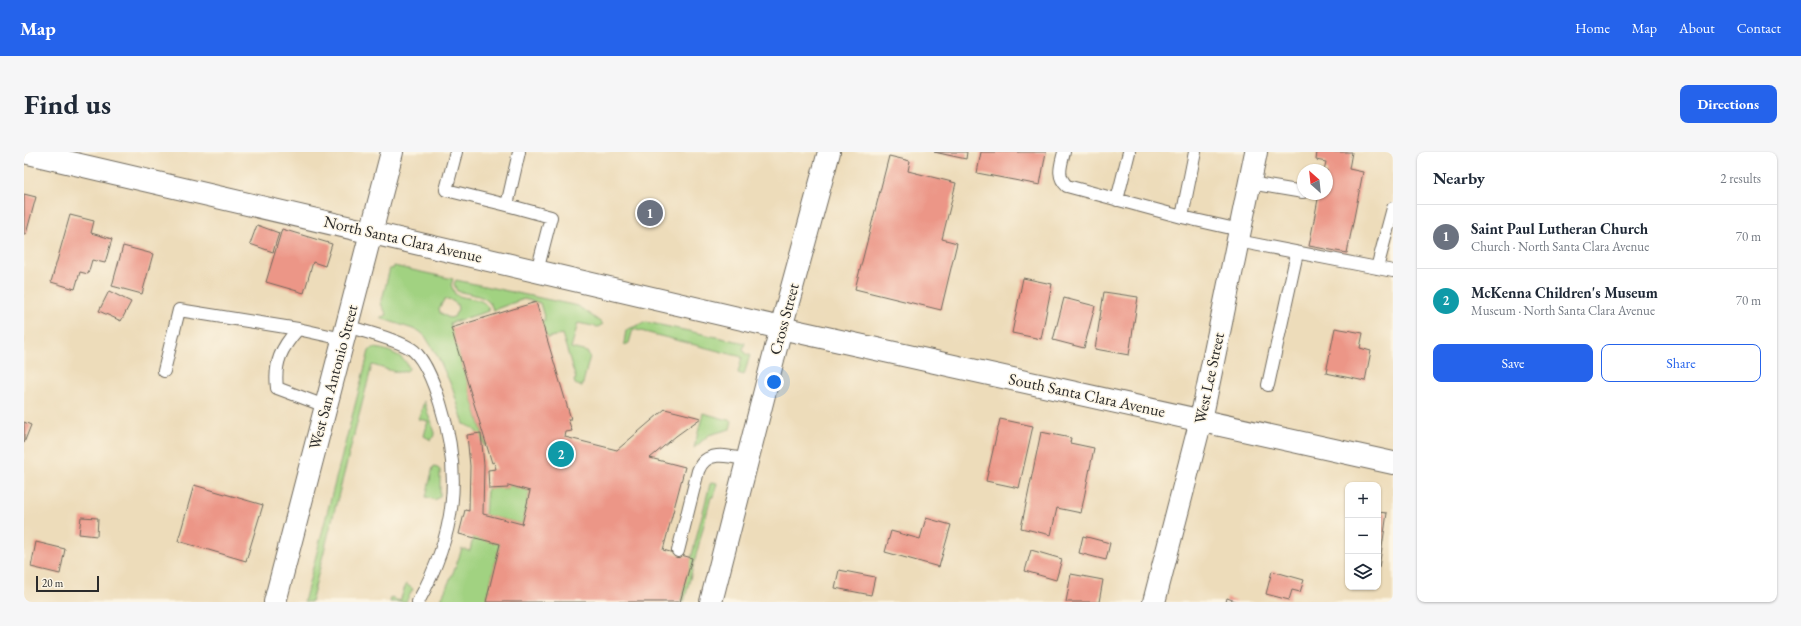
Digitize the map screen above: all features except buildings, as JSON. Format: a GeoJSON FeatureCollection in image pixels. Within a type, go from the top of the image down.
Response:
{"type":"FeatureCollection","features":[{"type":"Feature","properties":{"kind":"street","name":"North Santa Clara Avenue"},"geometry":{"type":"LineString","coordinates":[[24,152],[781,328]]}},
{"type":"Feature","properties":{"kind":"street","name":"West San Antonio Street"},"geometry":{"type":"LineString","coordinates":[[275,602],[392,152]]}},
{"type":"Feature","properties":{"kind":"street","name":"Cross Street"},"geometry":{"type":"LineString","coordinates":[[711,602],[781,328],[829,152]]}},
{"type":"Feature","properties":{"kind":"street","name":"West Lee Street"},"geometry":{"type":"LineString","coordinates":[[1154,602],[1201,420],[1256,152]]}},
{"type":"Feature","properties":{"kind":"street","name":"South Santa Clara Avenue"},"geometry":{"type":"LineString","coordinates":[[781,328],[1393,463]]}},
{"type":"Feature","properties":{"kind":"lane"},"geometry":{"type":"LineString","coordinates":[[456,152],[446,190],[551,216],[537,271]]}},
{"type":"Feature","properties":{"kind":"lane"},"geometry":{"type":"LineString","coordinates":[[507,205],[519,152]]}},
{"type":"Feature","properties":{"kind":"lane"},"geometry":{"type":"LineString","coordinates":[[1064,152],[1060,170],[1061,180],[1067,186],[1182,217],[1297,253],[1393,271]]}},
{"type":"Feature","properties":{"kind":"lane"},"geometry":{"type":"LineString","coordinates":[[1117,200],[1129,152]]}},
{"type":"Feature","properties":{"kind":"lane"},"geometry":{"type":"LineString","coordinates":[[1182,217],[1195,152]]}},
{"type":"Feature","properties":{"kind":"lane"},"geometry":{"type":"LineString","coordinates":[[1250,182],[1297,191]]}},
{"type":"Feature","properties":{"kind":"lane"},"geometry":{"type":"LineString","coordinates":[[1377,268],[1393,208]]}},
{"type":"Feature","properties":{"kind":"lane"},"geometry":{"type":"LineString","coordinates":[[1268,385],[1297,253]]}},
{"type":"Feature","properties":{"kind":"lane"},"geometry":{"type":"LineString","coordinates":[[164,372],[179,310],[298,329],[344,332],[405,346],[414,352],[423,365],[437,393],[447,428],[453,466],[452,507],[439,558],[431,578],[418,602]]}},
{"type":"Feature","properties":{"kind":"lane"},"geometry":{"type":"LineString","coordinates":[[298,329],[285,344],[282,351],[275,372],[277,388],[325,406]]}},
{"type":"Feature","properties":{"kind":"lane"},"geometry":{"type":"LineString","coordinates":[[678,551],[698,471],[703,462],[712,456],[723,454],[747,460]]}},
{"type":"Feature","properties":{"kind":"green space"},"geometry":{"type":"Polygon","coordinates":[[[394,266],[453,279],[451,285],[455,294],[479,300],[487,306],[489,311],[450,323],[486,445],[484,446],[479,435],[474,429],[464,424],[452,387],[438,357],[425,336],[419,331],[380,318],[387,315],[381,304],[390,268],[393,269],[394,266]],[[449,299],[444,300],[439,308],[440,313],[449,318],[454,317],[458,309],[457,304],[449,299]]]}},
{"type":"Feature","properties":{"kind":"green space"},"geometry":{"type":"Polygon","coordinates":[[[456,280],[578,306],[603,324],[598,327],[578,323],[571,348],[587,352],[590,356],[582,387],[575,384],[574,380],[576,379],[562,334],[547,338],[541,321],[545,320],[540,303],[524,299],[493,310],[488,301],[483,298],[457,291],[454,284],[456,280]]]}},
{"type":"Feature","properties":{"kind":"green space"},"geometry":{"type":"Polygon","coordinates":[[[646,322],[745,343],[743,349],[747,355],[750,355],[744,375],[738,373],[742,357],[633,329],[629,343],[625,345],[626,330],[646,322]]]}},
{"type":"Feature","properties":{"kind":"green space"},"geometry":{"type":"Polygon","coordinates":[[[372,348],[383,349],[400,357],[407,364],[409,369],[402,372],[397,372],[372,365],[311,602],[304,602],[369,351],[372,348]]]}},
{"type":"Feature","properties":{"kind":"green space"},"geometry":{"type":"Polygon","coordinates":[[[424,401],[435,436],[431,440],[424,436],[428,421],[419,419],[424,401]]]}},
{"type":"Feature","properties":{"kind":"green space"},"geometry":{"type":"Polygon","coordinates":[[[703,413],[732,421],[730,429],[709,435],[694,448],[703,413]]]}},
{"type":"Feature","properties":{"kind":"green space"},"geometry":{"type":"Polygon","coordinates":[[[435,466],[440,470],[440,496],[435,500],[426,497],[433,467],[435,466]]]}},
{"type":"Feature","properties":{"kind":"green space"},"geometry":{"type":"Polygon","coordinates":[[[713,482],[717,483],[714,497],[711,497],[684,602],[680,602],[710,484],[713,482]]]}},
{"type":"Feature","properties":{"kind":"green space"},"geometry":{"type":"Polygon","coordinates":[[[508,485],[530,491],[522,524],[485,515],[487,489],[508,488],[508,485]]]}},
{"type":"Feature","properties":{"kind":"green space"},"geometry":{"type":"Polygon","coordinates":[[[473,537],[500,544],[486,602],[440,602],[462,549],[470,551],[473,537]]]}},
{"type":"Feature","properties":{"kind":"green space"},"geometry":{"type":"Polygon","coordinates":[[[406,584],[413,589],[406,602],[390,602],[391,598],[400,601],[406,584]]]}},
{"type":"Feature","properties":{"kind":"place","name":"Saint Paul Lutheran Church"},"geometry":{"type":"Point","coordinates":[650,213]}},
{"type":"Feature","properties":{"kind":"place","name":"McKenna Children's Museum"},"geometry":{"type":"Point","coordinates":[561,454]}}]}
